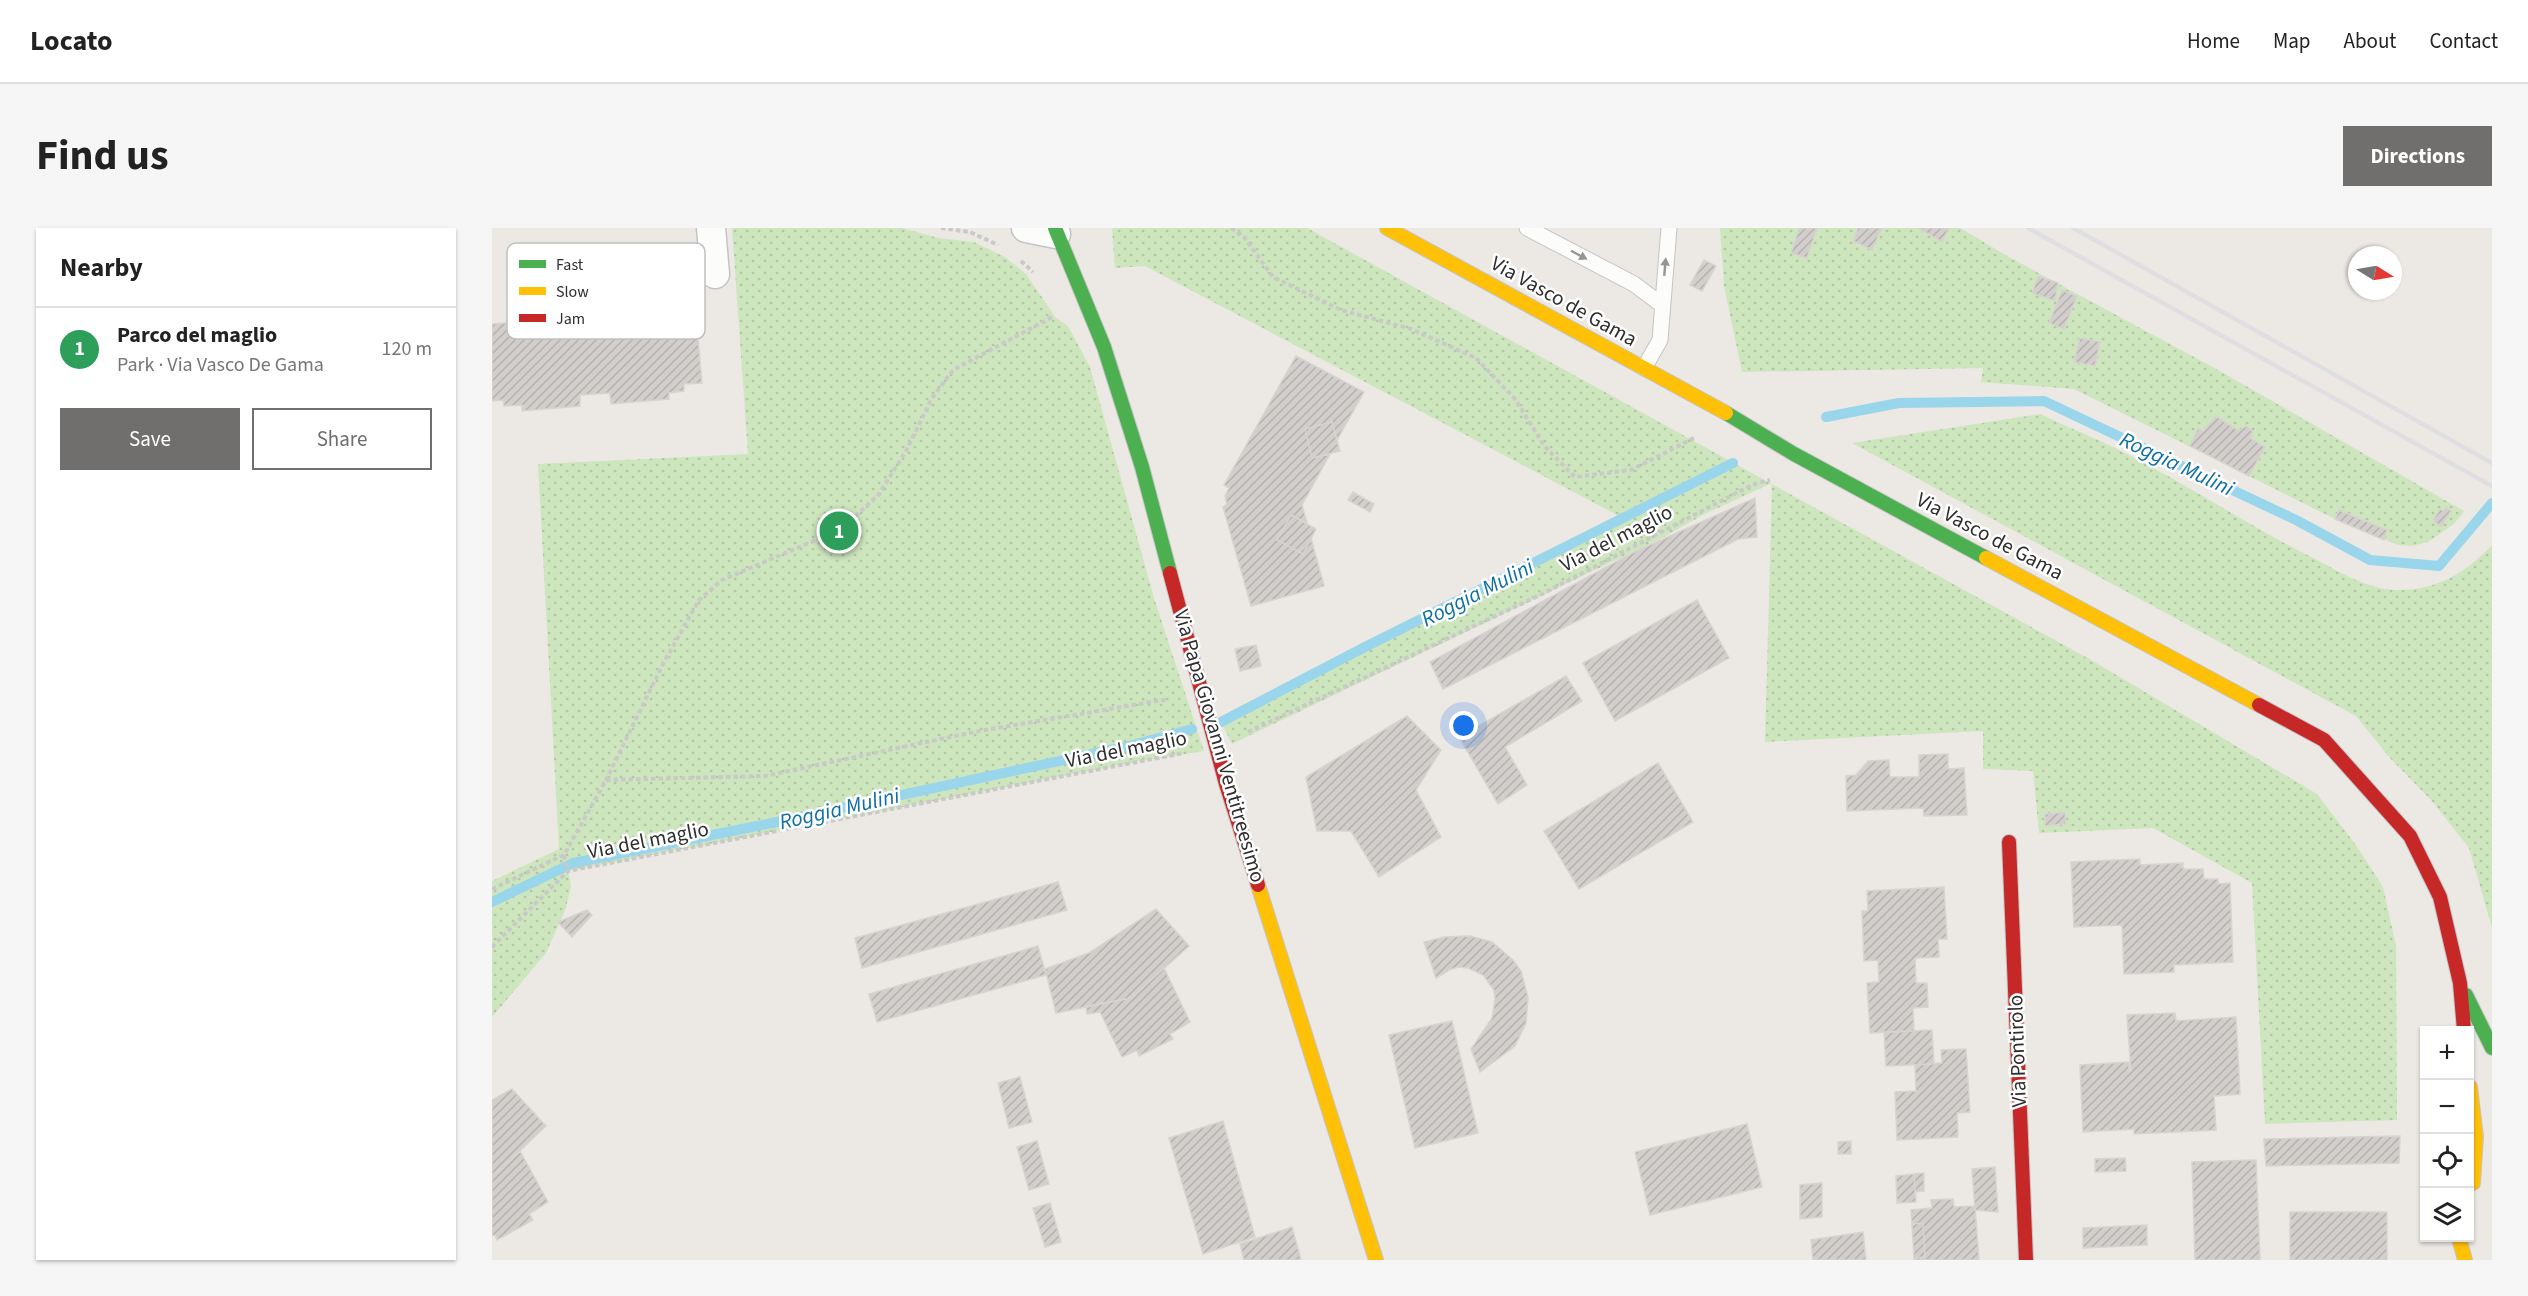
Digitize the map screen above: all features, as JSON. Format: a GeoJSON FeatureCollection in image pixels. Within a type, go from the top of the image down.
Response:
{"type":"FeatureCollection","features":[{"type":"Feature","properties":{"kind":"street"},"geometry":{"type":"LineString","coordinates":[[711,228],[715,274]]}},
{"type":"Feature","properties":{"kind":"street","name":"Via Papa Giovanni Ventitreesimo"},"geometry":{"type":"LineString","coordinates":[[1026,228],[1056,231],[1104,347],[1142,467],[1226,784],[1376,1260]]}},
{"type":"Feature","properties":{"kind":"street","name":"Via Vasco de Gama"},"geometry":{"type":"LineString","coordinates":[[1387,228],[1739,420],[1794,454],[2324,740],[2410,836],[2440,897],[2460,983],[2464,1026]]}},
{"type":"Feature","properties":{"kind":"street","name":"Via Pontirolo"},"geometry":{"type":"LineString","coordinates":[[2009,842],[2025,1260]]}},
{"type":"Feature","properties":{"kind":"street","name":"Via Vasco de Gama"},"geometry":{"type":"LineString","coordinates":[[2460,983],[2492,1048]]}},
{"type":"Feature","properties":{"kind":"street"},"geometry":{"type":"LineString","coordinates":[[2474,1123],[2476,1137],[2474,1157]]}},
{"type":"Feature","properties":{"kind":"street"},"geometry":{"type":"LineString","coordinates":[[2474,1184],[2486,1172]]}},
{"type":"Feature","properties":{"kind":"lane"},"geometry":{"type":"LineString","coordinates":[[1527,228],[1634,284],[1662,305]]}},
{"type":"Feature","properties":{"kind":"lane"},"geometry":{"type":"LineString","coordinates":[[1644,368],[1660,340],[1669,228]]}},
{"type":"Feature","properties":{"kind":"path"},"geometry":{"type":"LineString","coordinates":[[941,228],[970,232],[1005,248]]}},
{"type":"Feature","properties":{"kind":"path"},"geometry":{"type":"LineString","coordinates":[[1231,228],[1244,237],[1273,277],[1341,310],[1410,329],[1476,358],[1515,399],[1545,447],[1575,477],[1631,470],[1691,439],[1739,420]]}},
{"type":"Feature","properties":{"kind":"path"},"geometry":{"type":"LineString","coordinates":[[1014,255],[1038,279]]}},
{"type":"Feature","properties":{"kind":"path"},"geometry":{"type":"LineString","coordinates":[[492,889],[564,855],[606,780],[663,664],[699,600],[722,580],[842,530],[879,494],[906,451],[932,398],[953,370],[1060,313]]}},
{"type":"Feature","properties":{"kind":"path","name":"Via del maglio"},"geometry":{"type":"LineString","coordinates":[[492,947],[568,871],[1216,745],[1538,596],[1752,484],[1779,477]]}},
{"type":"Feature","properties":{"kind":"path"},"geometry":{"type":"LineString","coordinates":[[606,780],[765,776],[974,732],[1178,698]]}},
{"type":"Feature","properties":{"kind":"path"},"geometry":{"type":"LineString","coordinates":[[564,855],[568,871]]}},
{"type":"Feature","properties":{"kind":"green space"},"geometry":{"type":"Polygon","coordinates":[[[732,228],[902,228],[938,238],[974,242],[1005,257],[1026,274],[1056,318],[1068,326],[1090,367],[1154,598],[1204,751],[568,871],[571,886],[566,908],[546,953],[492,1017],[492,881],[559,849],[538,464],[748,454],[732,228]]]}},
{"type":"Feature","properties":{"kind":"green space"},"geometry":{"type":"Polygon","coordinates":[[[1112,228],[1307,228],[1771,484],[1232,744],[1221,722],[1370,644],[1623,518],[1145,266],[1115,268],[1112,228]]]}},
{"type":"Feature","properties":{"kind":"green space"},"geometry":{"type":"Polygon","coordinates":[[[1720,228],[1960,228],[2218,370],[2464,511],[2454,524],[2428,542],[2412,546],[2398,545],[2335,519],[2074,389],[1981,382],[1983,368],[1742,372],[1724,286],[1720,228]]]}},
{"type":"Feature","properties":{"kind":"green space"},"geometry":{"type":"Polygon","coordinates":[[[2040,414],[2141,461],[2290,546],[2375,587],[2411,590],[2437,584],[2461,572],[2492,545],[2492,928],[2469,848],[2431,800],[2390,758],[2356,716],[1852,443],[2040,414]]]}},
{"type":"Feature","properties":{"kind":"green space"},"geometry":{"type":"Polygon","coordinates":[[[1772,484],[2093,661],[2317,794],[2356,845],[2383,887],[2396,946],[2397,1120],[2265,1124],[2252,883],[2153,828],[2039,833],[2033,771],[1983,769],[1983,731],[1765,742],[1772,484]]]}},
{"type":"Feature","properties":{"kind":"building"},"geometry":{"type":"Polygon","coordinates":[[[1799,228],[1817,228],[1807,258],[1791,253],[1799,228]]]}},
{"type":"Feature","properties":{"kind":"building"},"geometry":{"type":"Polygon","coordinates":[[[1858,228],[1882,228],[1872,250],[1853,241],[1858,228]]]}},
{"type":"Feature","properties":{"kind":"building"},"geometry":{"type":"Polygon","coordinates":[[[1918,228],[1949,228],[1942,242],[1918,228]]]}},
{"type":"Feature","properties":{"kind":"building"},"geometry":{"type":"Polygon","coordinates":[[[1704,260],[1716,266],[1702,291],[1690,285],[1704,260]]]}},
{"type":"Feature","properties":{"kind":"building"},"geometry":{"type":"Polygon","coordinates":[[[2038,276],[2058,283],[2055,301],[2032,293],[2038,276]]]}},
{"type":"Feature","properties":{"kind":"building"},"geometry":{"type":"Polygon","coordinates":[[[2062,290],[2077,296],[2064,329],[2049,323],[2062,290]]]}},
{"type":"Feature","properties":{"kind":"building"},"geometry":{"type":"Polygon","coordinates":[[[507,323],[507,339],[698,339],[702,383],[684,384],[684,391],[669,393],[669,399],[611,404],[610,393],[580,395],[580,406],[522,411],[522,405],[504,406],[503,400],[492,401],[492,324],[507,323]]]}},
{"type":"Feature","properties":{"kind":"building"},"geometry":{"type":"Polygon","coordinates":[[[2080,338],[2100,342],[2095,366],[2074,362],[2080,338]]]}},
{"type":"Feature","properties":{"kind":"building"},"geometry":{"type":"Polygon","coordinates":[[[1296,356],[1364,392],[1337,440],[1332,422],[1305,429],[1312,458],[1330,454],[1302,505],[1307,523],[1291,515],[1277,540],[1303,554],[1311,538],[1324,586],[1251,606],[1223,507],[1227,504],[1225,496],[1229,488],[1224,485],[1296,356]]]}},
{"type":"Feature","properties":{"kind":"building"},"geometry":{"type":"Polygon","coordinates":[[[2216,416],[2239,431],[2246,426],[2253,432],[2250,438],[2265,447],[2249,476],[2190,446],[2198,428],[2203,431],[2216,416]]]}},
{"type":"Feature","properties":{"kind":"building"},"geometry":{"type":"Polygon","coordinates":[[[1332,422],[1340,451],[1312,458],[1305,429],[1332,422]]]}},
{"type":"Feature","properties":{"kind":"building"},"geometry":{"type":"Polygon","coordinates":[[[1353,492],[1374,504],[1370,512],[1348,500],[1353,492]]]}},
{"type":"Feature","properties":{"kind":"building"},"geometry":{"type":"Polygon","coordinates":[[[1755,498],[1757,537],[1738,539],[1443,689],[1430,662],[1634,552],[1755,498]]]}},
{"type":"Feature","properties":{"kind":"building"},"geometry":{"type":"Polygon","coordinates":[[[2447,507],[2451,511],[2441,527],[2433,520],[2440,509],[2443,511],[2447,507]]]}},
{"type":"Feature","properties":{"kind":"building"},"geometry":{"type":"Polygon","coordinates":[[[2339,510],[2387,530],[2384,540],[2335,519],[2339,510]]]}},
{"type":"Feature","properties":{"kind":"building"},"geometry":{"type":"Polygon","coordinates":[[[1291,515],[1316,529],[1303,554],[1277,540],[1291,515]]]}},
{"type":"Feature","properties":{"kind":"building"},"geometry":{"type":"Polygon","coordinates":[[[1697,600],[1729,658],[1615,721],[1583,663],[1697,600]]]}},
{"type":"Feature","properties":{"kind":"building"},"geometry":{"type":"Polygon","coordinates":[[[1256,645],[1261,666],[1240,671],[1235,649],[1256,645]]]}},
{"type":"Feature","properties":{"kind":"building"},"geometry":{"type":"Polygon","coordinates":[[[1566,676],[1582,701],[1505,747],[1527,785],[1498,804],[1459,737],[1566,676]]]}},
{"type":"Feature","properties":{"kind":"building"},"geometry":{"type":"Polygon","coordinates":[[[1407,716],[1441,750],[1416,790],[1441,837],[1379,877],[1351,831],[1317,831],[1306,777],[1407,716]]]}},
{"type":"Feature","properties":{"kind":"building"},"geometry":{"type":"Polygon","coordinates":[[[1948,754],[1948,769],[1964,768],[1967,815],[1924,816],[1923,808],[1847,811],[1846,776],[1856,775],[1868,761],[1889,760],[1890,777],[1919,777],[1919,755],[1948,754]]]}},
{"type":"Feature","properties":{"kind":"building"},"geometry":{"type":"Polygon","coordinates":[[[1658,763],[1693,822],[1579,889],[1544,831],[1658,763]]]}},
{"type":"Feature","properties":{"kind":"building"},"geometry":{"type":"Polygon","coordinates":[[[2065,812],[2066,824],[2045,826],[2045,814],[2065,812]]]}},
{"type":"Feature","properties":{"kind":"building"},"geometry":{"type":"Polygon","coordinates":[[[2140,859],[2140,865],[2183,863],[2183,869],[2203,869],[2204,879],[2218,879],[2218,884],[2230,883],[2233,962],[2174,965],[2174,972],[2124,974],[2122,925],[2074,927],[2071,862],[2140,859]]]}},
{"type":"Feature","properties":{"kind":"building"},"geometry":{"type":"Polygon","coordinates":[[[1058,882],[1067,910],[862,968],[855,938],[1058,882]]]}},
{"type":"Feature","properties":{"kind":"building"},"geometry":{"type":"Polygon","coordinates":[[[1944,887],[1947,939],[1938,939],[1939,957],[1915,958],[1916,983],[1927,983],[1928,1007],[1913,1008],[1914,1031],[1870,1033],[1867,983],[1879,982],[1878,960],[1864,961],[1862,911],[1868,911],[1867,891],[1944,887]]]}},
{"type":"Feature","properties":{"kind":"building"},"geometry":{"type":"Polygon","coordinates":[[[1156,909],[1189,946],[1131,998],[1056,1013],[1045,969],[1089,953],[1156,909]]]}},
{"type":"Feature","properties":{"kind":"building"},"geometry":{"type":"Polygon","coordinates":[[[587,910],[592,915],[572,937],[558,922],[587,910]]]}},
{"type":"Feature","properties":{"kind":"building"},"geometry":{"type":"Polygon","coordinates":[[[1470,936],[1492,942],[1513,960],[1521,971],[1528,997],[1526,1023],[1515,1046],[1480,1072],[1471,1049],[1492,1018],[1494,990],[1483,975],[1468,968],[1458,967],[1436,978],[1424,942],[1444,937],[1470,936]]]}},
{"type":"Feature","properties":{"kind":"building"},"geometry":{"type":"Polygon","coordinates":[[[1038,946],[1046,975],[877,1022],[869,994],[1038,946]]]}},
{"type":"Feature","properties":{"kind":"building"},"geometry":{"type":"Polygon","coordinates":[[[1164,968],[1190,1022],[1170,1034],[1173,1039],[1139,1056],[1137,1050],[1122,1057],[1100,1012],[1087,1014],[1086,1006],[1131,998],[1164,968]]]}},
{"type":"Feature","properties":{"kind":"building"},"geometry":{"type":"Polygon","coordinates":[[[2175,1013],[2176,1021],[2236,1017],[2240,1094],[2214,1096],[2216,1130],[2134,1134],[2134,1129],[2083,1132],[2080,1065],[2129,1062],[2129,1071],[2131,1071],[2127,1015],[2175,1013]]]}},
{"type":"Feature","properties":{"kind":"building"},"geometry":{"type":"Polygon","coordinates":[[[1452,1021],[1478,1133],[1415,1148],[1389,1035],[1452,1021]]]}},
{"type":"Feature","properties":{"kind":"building"},"geometry":{"type":"Polygon","coordinates":[[[1932,1030],[1934,1064],[1886,1066],[1884,1032],[1932,1030]]]}},
{"type":"Feature","properties":{"kind":"building"},"geometry":{"type":"Polygon","coordinates":[[[1966,1049],[1970,1112],[1957,1113],[1958,1137],[1897,1140],[1895,1092],[1916,1091],[1915,1065],[1942,1063],[1941,1050],[1966,1049]]]}},
{"type":"Feature","properties":{"kind":"building"},"geometry":{"type":"Polygon","coordinates":[[[1020,1077],[1032,1122],[1009,1128],[998,1083],[1020,1077]]]}},
{"type":"Feature","properties":{"kind":"building"},"geometry":{"type":"Polygon","coordinates":[[[512,1089],[546,1126],[492,1177],[492,1100],[512,1089]]]}},
{"type":"Feature","properties":{"kind":"building"},"geometry":{"type":"Polygon","coordinates":[[[1223,1121],[1255,1237],[1203,1254],[1169,1138],[1223,1121]]]}},
{"type":"Feature","properties":{"kind":"building"},"geometry":{"type":"Polygon","coordinates":[[[1747,1124],[1762,1187],[1650,1215],[1635,1152],[1747,1124]]]}},
{"type":"Feature","properties":{"kind":"building"},"geometry":{"type":"Polygon","coordinates":[[[2400,1136],[2399,1163],[2266,1166],[2264,1139],[2400,1136]]]}},
{"type":"Feature","properties":{"kind":"building"},"geometry":{"type":"Polygon","coordinates":[[[1037,1141],[1049,1184],[1029,1190],[1017,1147],[1037,1141]]]}},
{"type":"Feature","properties":{"kind":"building"},"geometry":{"type":"Polygon","coordinates":[[[1851,1141],[1851,1154],[1838,1154],[1838,1142],[1851,1141]]]}},
{"type":"Feature","properties":{"kind":"building"},"geometry":{"type":"Polygon","coordinates":[[[520,1151],[548,1202],[529,1214],[533,1220],[497,1240],[495,1235],[492,1236],[492,1177],[520,1151]]]}},
{"type":"Feature","properties":{"kind":"building"},"geometry":{"type":"Polygon","coordinates":[[[2125,1158],[2126,1171],[2095,1172],[2095,1159],[2125,1158]]]}},
{"type":"Feature","properties":{"kind":"building"},"geometry":{"type":"Polygon","coordinates":[[[2256,1160],[2260,1260],[2195,1260],[2192,1162],[2256,1160]]]}},
{"type":"Feature","properties":{"kind":"building"},"geometry":{"type":"Polygon","coordinates":[[[1995,1167],[1998,1212],[1975,1210],[1972,1169],[1995,1167]]]}},
{"type":"Feature","properties":{"kind":"building"},"geometry":{"type":"Polygon","coordinates":[[[1924,1173],[1924,1191],[1915,1192],[1914,1174],[1924,1173]]]}},
{"type":"Feature","properties":{"kind":"building"},"geometry":{"type":"Polygon","coordinates":[[[1914,1174],[1916,1202],[1897,1203],[1896,1176],[1914,1174]]]}},
{"type":"Feature","properties":{"kind":"building"},"geometry":{"type":"Polygon","coordinates":[[[1822,1183],[1822,1217],[1800,1219],[1800,1185],[1822,1183]]]}},
{"type":"Feature","properties":{"kind":"building"},"geometry":{"type":"Polygon","coordinates":[[[1953,1199],[1954,1207],[1975,1206],[1979,1260],[1914,1260],[1914,1258],[1925,1257],[1923,1223],[1912,1224],[1911,1210],[1932,1208],[1931,1200],[1953,1199]]]}},
{"type":"Feature","properties":{"kind":"building"},"geometry":{"type":"Polygon","coordinates":[[[1050,1203],[1061,1242],[1045,1247],[1033,1208],[1050,1203]]]}},
{"type":"Feature","properties":{"kind":"building"},"geometry":{"type":"Polygon","coordinates":[[[2290,1212],[2387,1212],[2387,1260],[2290,1260],[2290,1212]]]}},
{"type":"Feature","properties":{"kind":"building"},"geometry":{"type":"Polygon","coordinates":[[[1923,1223],[1925,1257],[1914,1258],[1912,1224],[1923,1223]]]}},
{"type":"Feature","properties":{"kind":"building"},"geometry":{"type":"Polygon","coordinates":[[[2147,1225],[2147,1245],[2083,1248],[2083,1228],[2147,1225]]]}},
{"type":"Feature","properties":{"kind":"building"},"geometry":{"type":"Polygon","coordinates":[[[1292,1227],[1301,1260],[1244,1260],[1240,1244],[1292,1227]]]}},
{"type":"Feature","properties":{"kind":"building"},"geometry":{"type":"Polygon","coordinates":[[[1863,1232],[1866,1260],[1813,1260],[1811,1240],[1863,1232]]]}},
{"type":"Feature","properties":{"kind":"waterway","name":"Roggia Mulini"},"geometry":{"type":"LineString","coordinates":[[1826,417],[1899,403],[2044,401],[2296,520],[2370,560],[2439,566],[2492,503]]}},
{"type":"Feature","properties":{"kind":"waterway","name":"Roggia Mulini"},"geometry":{"type":"LineString","coordinates":[[1221,722],[1363,648],[1733,463]]}},
{"type":"Feature","properties":{"kind":"waterway","name":"Roggia Mulini"},"geometry":{"type":"LineString","coordinates":[[492,902],[573,863],[772,823],[1129,746],[1192,729]]}},
{"type":"Feature","properties":{"kind":"railway"},"geometry":{"type":"LineString","coordinates":[[2028,228],[2492,486]]}},
{"type":"Feature","properties":{"kind":"railway"},"geometry":{"type":"LineString","coordinates":[[2073,228],[2492,463]]}},
{"type":"Feature","properties":{"kind":"traffic: fast"},"geometry":{"type":"LineString","coordinates":[[1055,228],[1104,347],[1142,467],[1170,573]]}},
{"type":"Feature","properties":{"kind":"traffic: fast"},"geometry":{"type":"LineString","coordinates":[[1726,413],[1794,454],[1986,558]]}},
{"type":"Feature","properties":{"kind":"traffic: fast"},"geometry":{"type":"LineString","coordinates":[[2466,995],[2492,1048]]}},
{"type":"Feature","properties":{"kind":"traffic: slow"},"geometry":{"type":"LineString","coordinates":[[1387,228],[1726,413]]}},
{"type":"Feature","properties":{"kind":"traffic: slow"},"geometry":{"type":"LineString","coordinates":[[1986,558],[2259,705]]}},
{"type":"Feature","properties":{"kind":"traffic: slow"},"geometry":{"type":"LineString","coordinates":[[1258,885],[1376,1260]]}},
{"type":"Feature","properties":{"kind":"traffic: slow"},"geometry":{"type":"LineString","coordinates":[[2474,1120],[2476,1137],[2474,1168]]}},
{"type":"Feature","properties":{"kind":"traffic: slow"},"geometry":{"type":"LineString","coordinates":[[2460,1242],[2465,1260]]}},
{"type":"Feature","properties":{"kind":"traffic: jam"},"geometry":{"type":"LineString","coordinates":[[1170,573],[1226,784],[1258,885]]}},
{"type":"Feature","properties":{"kind":"traffic: jam"},"geometry":{"type":"LineString","coordinates":[[2259,705],[2324,740],[2410,836],[2440,897],[2460,983],[2464,1026]]}},
{"type":"Feature","properties":{"kind":"traffic: jam"},"geometry":{"type":"LineString","coordinates":[[2009,842],[2026,1260]]}},
{"type":"Feature","properties":{"kind":"place","name":"Parco del maglio"},"geometry":{"type":"Point","coordinates":[839,531]}}]}
